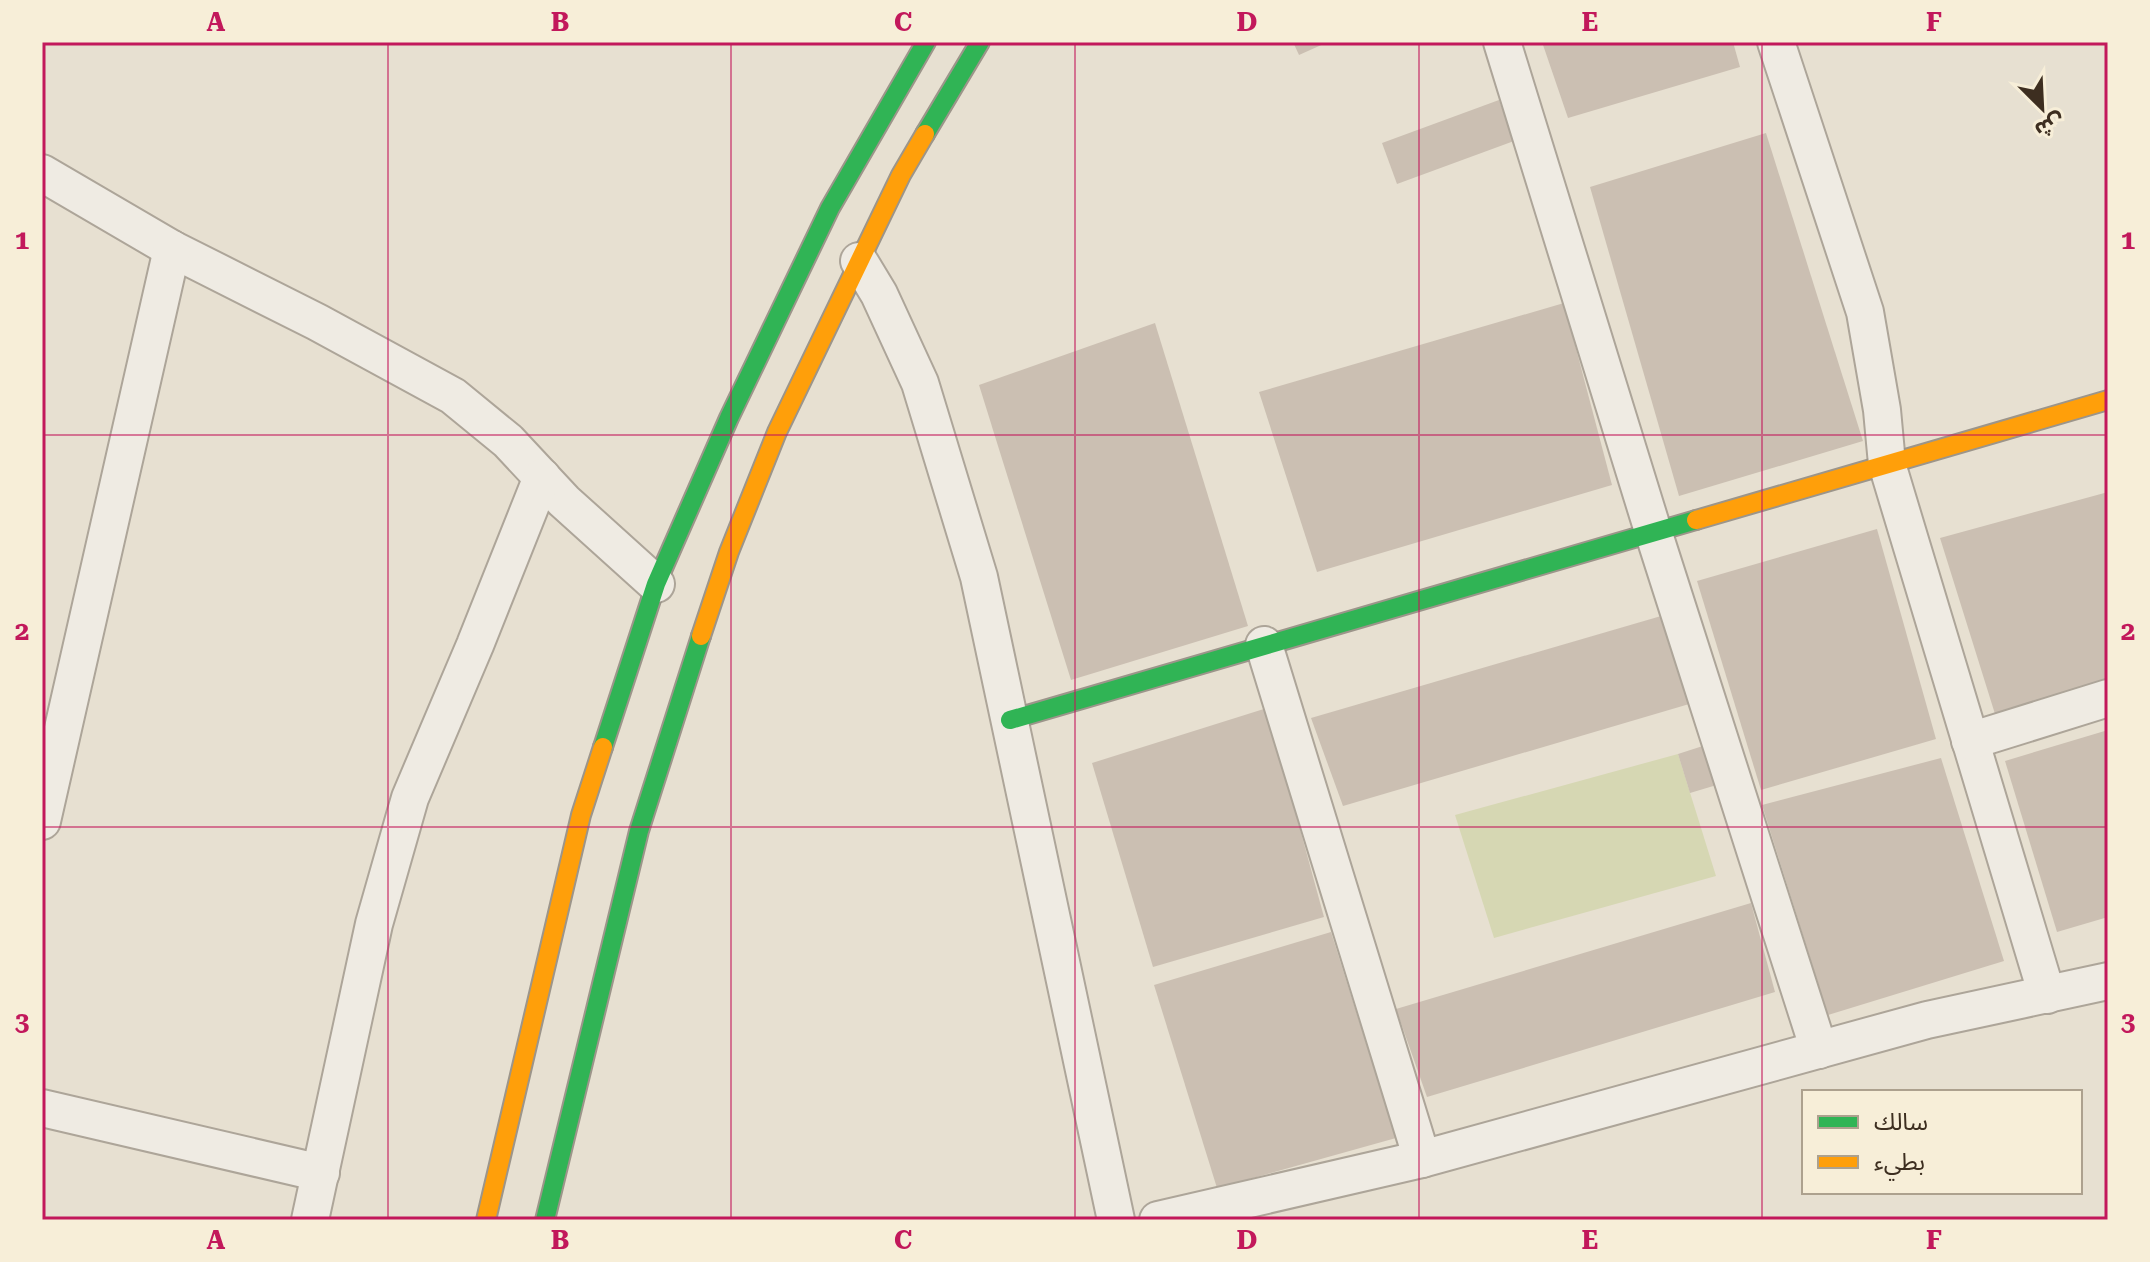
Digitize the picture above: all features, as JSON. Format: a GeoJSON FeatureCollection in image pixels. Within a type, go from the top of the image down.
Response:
{"type":"FeatureCollection","features":[{"type":"Feature","properties":{"kind":"street"},"geometry":{"type":"LineString","coordinates":[[486,1220],[581,815],[656,584],[729,418],[830,208],[926,42]]}},
{"type":"Feature","properties":{"kind":"street"},"geometry":{"type":"LineString","coordinates":[[545,1220],[639,831],[729,552],[777,432],[901,175],[980,42]]}},
{"type":"Feature","properties":{"kind":"street"},"geometry":{"type":"LineString","coordinates":[[1502,42],[1653,531],[1819,1050]]}},
{"type":"Feature","properties":{"kind":"street"},"geometry":{"type":"LineString","coordinates":[[1776,42],[1865,312],[1882,410],[1887,464],[2047,995]]}},
{"type":"Feature","properties":{"kind":"street"},"geometry":{"type":"LineString","coordinates":[[42,173],[172,249],[317,322],[453,396],[508,441],[564,501],[656,584]]}},
{"type":"Feature","properties":{"kind":"street"},"geometry":{"type":"LineString","coordinates":[[42,821],[172,249]]}},
{"type":"Feature","properties":{"kind":"street"},"geometry":{"type":"LineString","coordinates":[[859,261],[879,294],[920,383],[979,577],[1116,1220]]}},
{"type":"Feature","properties":{"kind":"street"},"geometry":{"type":"LineString","coordinates":[[1010,720],[2108,400]]}},
{"type":"Feature","properties":{"kind":"street"},"geometry":{"type":"LineString","coordinates":[[310,1220],[374,924],[410,798],[542,477]]}},
{"type":"Feature","properties":{"kind":"street"},"geometry":{"type":"LineString","coordinates":[[1264,645],[1422,1159]]}},
{"type":"Feature","properties":{"kind":"street"},"geometry":{"type":"LineString","coordinates":[[1970,741],[2108,698]]}},
{"type":"Feature","properties":{"kind":"street"},"geometry":{"type":"LineString","coordinates":[[1158,1220],[1259,1209],[1422,1159],[1927,1020],[2108,981]]}},
{"type":"Feature","properties":{"kind":"street"},"geometry":{"type":"LineString","coordinates":[[42,1108],[321,1173]]}},
{"type":"Feature","properties":{"kind":"green space"},"geometry":{"type":"Polygon","coordinates":[[[1678,754],[1716,876],[1494,938],[1455,815],[1678,754]]]}},
{"type":"Feature","properties":{"kind":"building"},"geometry":{"type":"Polygon","coordinates":[[[1293,42],[1328,42],[1299,55],[1293,42]]]}},
{"type":"Feature","properties":{"kind":"building"},"geometry":{"type":"Polygon","coordinates":[[[1542,42],[1733,42],[1740,67],[1568,118],[1542,42]]]}},
{"type":"Feature","properties":{"kind":"building"},"geometry":{"type":"Polygon","coordinates":[[[1499,100],[1514,141],[1397,184],[1382,143],[1499,100]]]}},
{"type":"Feature","properties":{"kind":"building"},"geometry":{"type":"Polygon","coordinates":[[[1766,133],[1863,441],[1679,496],[1590,187],[1766,133]]]}},
{"type":"Feature","properties":{"kind":"building"},"geometry":{"type":"Polygon","coordinates":[[[1564,303],[1612,485],[1317,572],[1259,392],[1564,303]]]}},
{"type":"Feature","properties":{"kind":"building"},"geometry":{"type":"Polygon","coordinates":[[[1155,323],[1248,626],[1071,680],[979,385],[1155,323]]]}},
{"type":"Feature","properties":{"kind":"building"},"geometry":{"type":"Polygon","coordinates":[[[2108,492],[2108,684],[1995,714],[1940,538],[2108,492]]]}},
{"type":"Feature","properties":{"kind":"building"},"geometry":{"type":"Polygon","coordinates":[[[1877,529],[1936,739],[1761,790],[1697,581],[1877,529]]]}},
{"type":"Feature","properties":{"kind":"building"},"geometry":{"type":"Polygon","coordinates":[[[1668,614],[1696,702],[1343,806],[1311,718],[1668,614]]]}},
{"type":"Feature","properties":{"kind":"building"},"geometry":{"type":"Polygon","coordinates":[[[1267,708],[1324,917],[1153,967],[1092,763],[1267,708]]]}},
{"type":"Feature","properties":{"kind":"building"},"geometry":{"type":"Polygon","coordinates":[[[2108,730],[2108,917],[2057,932],[2005,761],[2108,730]]]}},
{"type":"Feature","properties":{"kind":"building"},"geometry":{"type":"Polygon","coordinates":[[[1709,744],[1720,784],[1690,793],[1678,754],[1709,744]]]}},
{"type":"Feature","properties":{"kind":"building"},"geometry":{"type":"Polygon","coordinates":[[[1941,758],[2004,961],[1828,1015],[1762,805],[1941,758]]]}},
{"type":"Feature","properties":{"kind":"building"},"geometry":{"type":"Polygon","coordinates":[[[1751,903],[1775,992],[1427,1097],[1396,1009],[1751,903]]]}},
{"type":"Feature","properties":{"kind":"building"},"geometry":{"type":"Polygon","coordinates":[[[1331,932],[1396,1138],[1217,1188],[1154,985],[1331,932]]]}},
{"type":"Feature","properties":{"kind":"traffic: fast"},"geometry":{"type":"LineString","coordinates":[[603,747],[656,584],[729,418],[830,208],[926,42]]}},
{"type":"Feature","properties":{"kind":"traffic: fast"},"geometry":{"type":"LineString","coordinates":[[925,134],[980,42]]}},
{"type":"Feature","properties":{"kind":"traffic: fast"},"geometry":{"type":"LineString","coordinates":[[1010,720],[1696,520]]}},
{"type":"Feature","properties":{"kind":"traffic: fast"},"geometry":{"type":"LineString","coordinates":[[545,1220],[639,831],[701,636]]}},
{"type":"Feature","properties":{"kind":"traffic: slow"},"geometry":{"type":"LineString","coordinates":[[701,636],[729,552],[777,432],[901,175],[925,134]]}},
{"type":"Feature","properties":{"kind":"traffic: slow"},"geometry":{"type":"LineString","coordinates":[[1696,520],[2108,400]]}},
{"type":"Feature","properties":{"kind":"traffic: slow"},"geometry":{"type":"LineString","coordinates":[[486,1220],[581,815],[603,747]]}}]}
